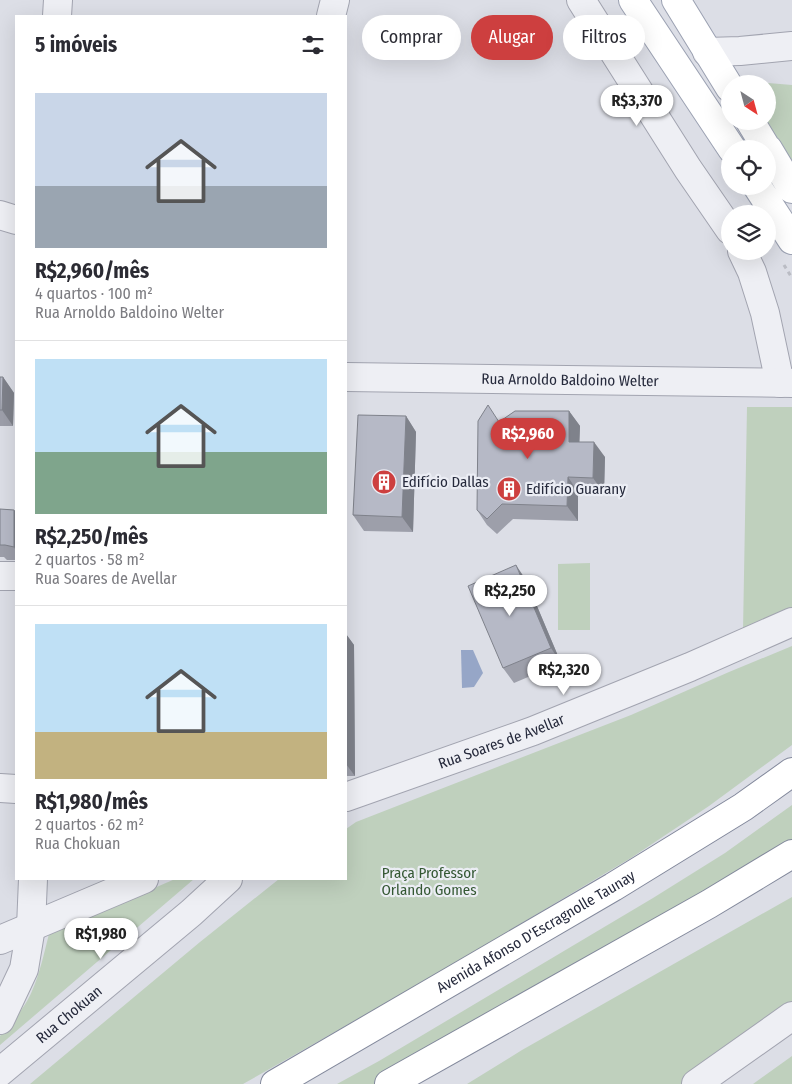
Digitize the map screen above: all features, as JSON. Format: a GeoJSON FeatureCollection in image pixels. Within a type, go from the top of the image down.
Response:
{"type":"FeatureCollection","features":[{"type":"Feature","properties":{"kind":"main road"},"geometry":{"type":"LineString","coordinates":[[633,0],[726,140]]}},
{"type":"Feature","properties":{"kind":"main road"},"geometry":{"type":"LineString","coordinates":[[642,0],[670,39],[680,46],[707,52]]}},
{"type":"Feature","properties":{"kind":"main road"},"geometry":{"type":"LineString","coordinates":[[676,0],[722,75]]}},
{"type":"Feature","properties":{"kind":"main road"},"geometry":{"type":"LineString","coordinates":[[776,163],[792,188]]}},
{"type":"Feature","properties":{"kind":"main road"},"geometry":{"type":"LineString","coordinates":[[763,195],[792,240]]}},
{"type":"Feature","properties":{"kind":"main road","name":"Avenida Afonso D'Escragnolle Taunay"},"geometry":{"type":"LineString","coordinates":[[275,1084],[614,887],[743,807],[792,772]]}},
{"type":"Feature","properties":{"kind":"main road"},"geometry":{"type":"LineString","coordinates":[[389,1084],[709,904],[792,854]]}},
{"type":"Feature","properties":{"kind":"street"},"geometry":{"type":"LineString","coordinates":[[57,15],[58,0]]}},
{"type":"Feature","properties":{"kind":"street"},"geometry":{"type":"LineString","coordinates":[[331,15],[335,0]]}},
{"type":"Feature","properties":{"kind":"street"},"geometry":{"type":"LineString","coordinates":[[581,0],[688,169],[721,217]]}},
{"type":"Feature","properties":{"kind":"street"},"geometry":{"type":"LineString","coordinates":[[707,52],[792,46]]}},
{"type":"Feature","properties":{"kind":"street"},"geometry":{"type":"LineString","coordinates":[[0,215],[15,220]]}},
{"type":"Feature","properties":{"kind":"street"},"geometry":{"type":"LineString","coordinates":[[746,260],[752,272],[786,383]]}},
{"type":"Feature","properties":{"kind":"street","name":"Rua Arnoldo Baldoino Welter"},"geometry":{"type":"LineString","coordinates":[[347,377],[786,383]]}},
{"type":"Feature","properties":{"kind":"street"},"geometry":{"type":"LineString","coordinates":[[0,576],[15,576]]}},
{"type":"Feature","properties":{"kind":"street","name":"Rua Soares de Avellar"},"geometry":{"type":"LineString","coordinates":[[347,797],[533,731],[690,667],[792,622]]}},
{"type":"Feature","properties":{"kind":"street"},"geometry":{"type":"LineString","coordinates":[[0,788],[15,789]]}},
{"type":"Feature","properties":{"kind":"street"},"geometry":{"type":"LineString","coordinates":[[0,1020],[24,969],[31,927],[32,880]]}},
{"type":"Feature","properties":{"kind":"street"},"geometry":{"type":"LineString","coordinates":[[0,940],[142,880]]}},
{"type":"Feature","properties":{"kind":"street","name":"Rua Chokuan"},"geometry":{"type":"LineString","coordinates":[[0,1072],[191,913],[227,880]]}},
{"type":"Feature","properties":{"kind":"street"},"geometry":{"type":"LineString","coordinates":[[696,1084],[792,1016]]}},
{"type":"Feature","properties":{"kind":"green space"},"geometry":{"type":"Polygon","coordinates":[[[776,84],[792,85],[792,161],[772,130],[776,130],[776,84]]]}},
{"type":"Feature","properties":{"kind":"green space"},"geometry":{"type":"Polygon","coordinates":[[[747,407],[792,407],[792,610],[743,631],[747,407]]]}},
{"type":"Feature","properties":{"kind":"green space"},"geometry":{"type":"Polygon","coordinates":[[[590,563],[590,630],[558,630],[558,564],[590,563]]]}},
{"type":"Feature","properties":{"kind":"green space","name":"Praça Professor Orlando Gomes"},"geometry":{"type":"Polygon","coordinates":[[[792,646],[792,745],[709,806],[631,858],[423,982],[243,1084],[30,1084],[200,942],[278,880],[347,880],[347,828],[356,822],[631,715],[792,646]]]}},
{"type":"Feature","properties":{"kind":"green space"},"geometry":{"type":"Polygon","coordinates":[[[792,805],[792,845],[376,1084],[337,1084],[653,898],[725,853],[792,805]]]}},
{"type":"Feature","properties":{"kind":"green space"},"geometry":{"type":"Polygon","coordinates":[[[173,880],[193,880],[0,1045],[0,1036],[22,1009],[32,991],[40,970],[49,934],[173,880]]]}},
{"type":"Feature","properties":{"kind":"green space"},"geometry":{"type":"Polygon","coordinates":[[[792,897],[792,1004],[683,1084],[467,1084],[522,1050],[792,897]]]}},
{"type":"Feature","properties":{"kind":"green space"},"geometry":{"type":"Polygon","coordinates":[[[792,1056],[792,1084],[753,1084],[792,1056]]]}},
{"type":"Feature","properties":{"kind":"water"},"geometry":{"type":"Polygon","coordinates":[[[461,650],[473,650],[483,673],[474,687],[462,688],[461,650]]]}},
{"type":"Feature","properties":{"kind":"building"},"geometry":{"type":"Polygon","coordinates":[[[0,377],[3,377],[2,410],[0,410],[0,377]]]}},
{"type":"Feature","properties":{"kind":"building"},"geometry":{"type":"Polygon","coordinates":[[[488,405],[499,422],[515,411],[569,411],[569,442],[594,442],[593,478],[568,477],[567,506],[502,504],[487,519],[477,510],[478,421],[488,405]]]}},
{"type":"Feature","properties":{"kind":"building","name":"Edifício Dallas"},"geometry":{"type":"Polygon","coordinates":[[[358,415],[406,416],[402,517],[353,515],[358,415]]]}},
{"type":"Feature","properties":{"kind":"building"},"geometry":{"type":"Polygon","coordinates":[[[0,509],[14,510],[14,547],[0,545],[0,509]]]}},
{"type":"Feature","properties":{"kind":"building"},"geometry":{"type":"Polygon","coordinates":[[[516,565],[551,648],[503,668],[468,586],[516,565]]]}},
{"type":"Feature","properties":{"kind":"place","name":"Edifício Dallas"},"geometry":{"type":"Point","coordinates":[384,482]}},
{"type":"Feature","properties":{"kind":"place","name":"Edifício Guarany"},"geometry":{"type":"Point","coordinates":[509,489]}}]}
